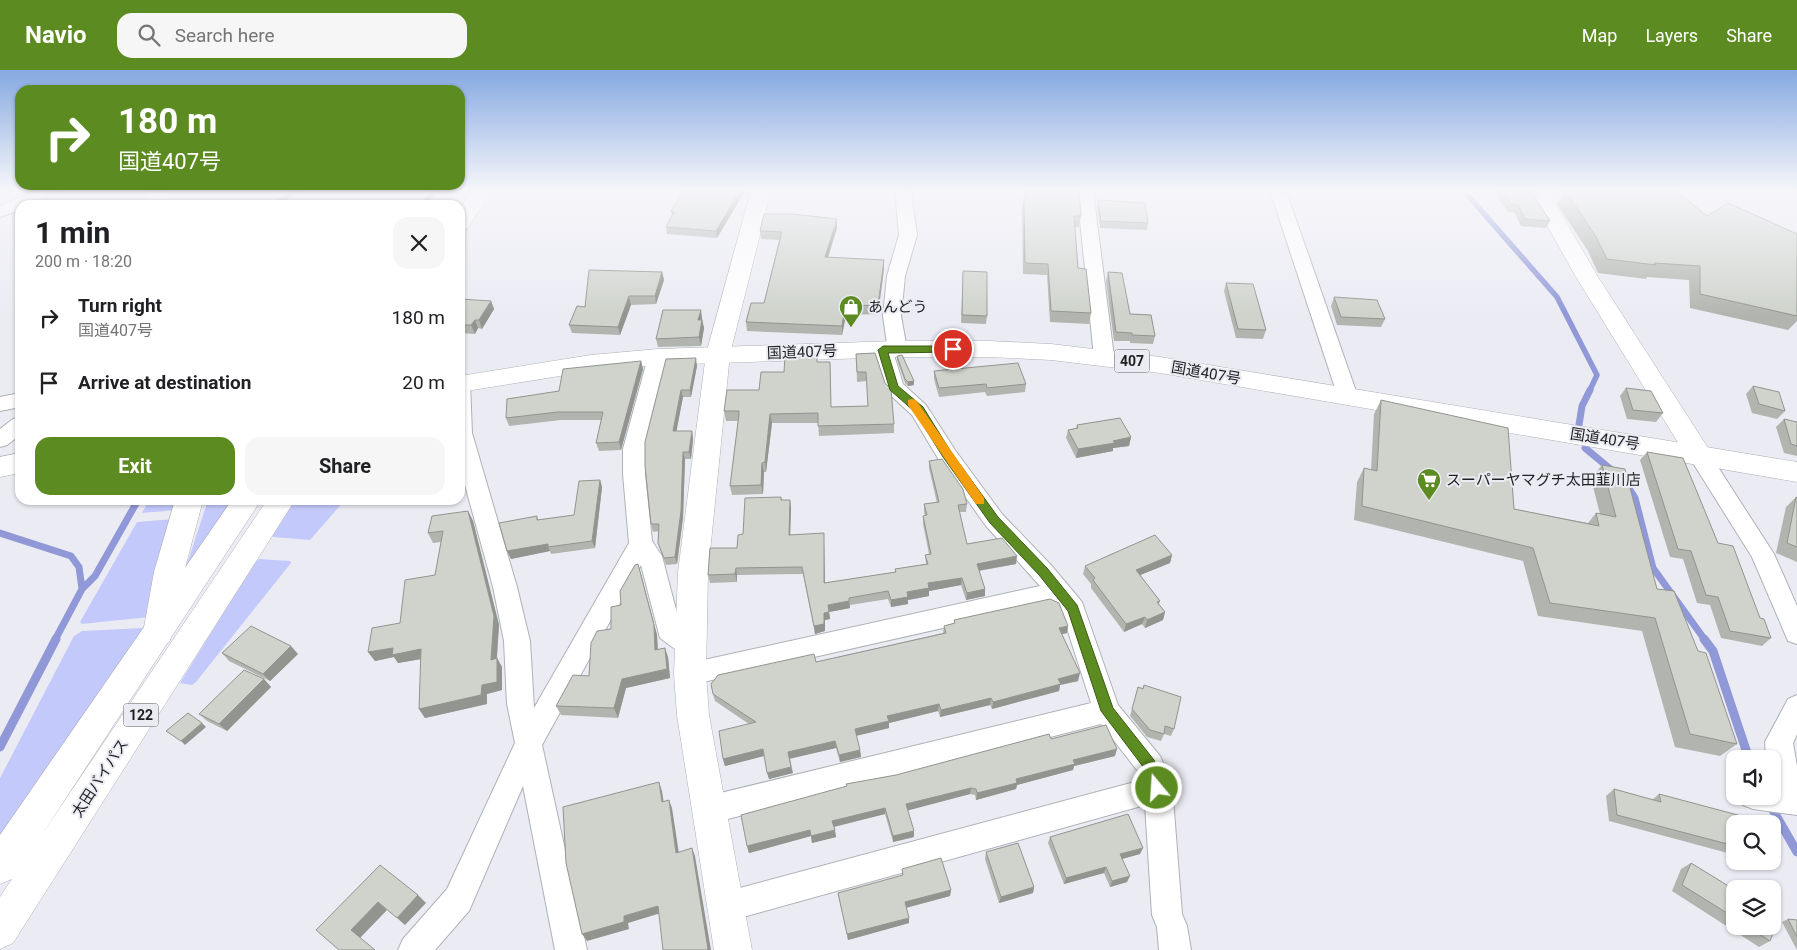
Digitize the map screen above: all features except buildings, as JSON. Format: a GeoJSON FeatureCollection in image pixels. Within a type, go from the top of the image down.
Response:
{"type":"FeatureCollection","features":[{"type":"Feature","properties":{"kind":"main road"},"geometry":{"type":"LineString","coordinates":[[733,950],[693,715],[690,674],[693,572],[718,354],[750,232]]}},
{"type":"Feature","properties":{"kind":"main road"},"geometry":{"type":"LineString","coordinates":[[1562,232],[1699,455]]}},
{"type":"Feature","properties":{"kind":"main road","name":"国道407号"},"geometry":{"type":"LineString","coordinates":[[465,383],[591,363],[658,357],[890,349],[990,349],[1104,357],[1797,472]]}},
{"type":"Feature","properties":{"kind":"main road"},"geometry":{"type":"LineString","coordinates":[[0,467],[15,464]]}},
{"type":"Feature","properties":{"kind":"main road"},"geometry":{"type":"LineString","coordinates":[[158,633],[170,572],[189,505]]}},
{"type":"Feature","properties":{"kind":"main road","name":"122"},"geometry":{"type":"LineString","coordinates":[[0,866],[244,505]]}},
{"type":"Feature","properties":{"kind":"main road","name":"太田バイパス"},"geometry":{"type":"LineString","coordinates":[[0,930],[278,505]]}},
{"type":"Feature","properties":{"kind":"street"},"geometry":{"type":"LineString","coordinates":[[908,232],[896,276],[892,316],[890,349],[894,387],[919,410],[947,455],[994,520],[1043,572],[1073,609],[1107,711],[1150,765],[1157,788],[1167,916],[1172,926],[1175,950]]}},
{"type":"Feature","properties":{"kind":"street"},"geometry":{"type":"LineString","coordinates":[[1090,232],[1104,357]]}},
{"type":"Feature","properties":{"kind":"street"},"geometry":{"type":"LineString","coordinates":[[1292,232],[1348,397]]}},
{"type":"Feature","properties":{"kind":"street"},"geometry":{"type":"LineString","coordinates":[[658,357],[634,450],[634,474],[641,543],[650,556],[669,632],[691,646]]}},
{"type":"Feature","properties":{"kind":"street"},"geometry":{"type":"LineString","coordinates":[[0,404],[15,401]]}},
{"type":"Feature","properties":{"kind":"street"},"geometry":{"type":"LineString","coordinates":[[0,440],[15,428]]}},
{"type":"Feature","properties":{"kind":"street"},"geometry":{"type":"LineString","coordinates":[[465,445],[505,587],[517,641],[520,704],[571,950]]}},
{"type":"Feature","properties":{"kind":"street"},"geometry":{"type":"LineString","coordinates":[[1699,455],[1762,554],[1797,634]]}},
{"type":"Feature","properties":{"kind":"street"},"geometry":{"type":"LineString","coordinates":[[414,950],[458,900],[528,744],[641,543]]}},
{"type":"Feature","properties":{"kind":"street"},"geometry":{"type":"LineString","coordinates":[[690,674],[1058,592]]}},
{"type":"Feature","properties":{"kind":"street"},"geometry":{"type":"LineString","coordinates":[[1793,801],[1780,758],[1779,742],[1797,708]]}},
{"type":"Feature","properties":{"kind":"street"},"geometry":{"type":"LineString","coordinates":[[708,810],[1107,711]]}},
{"type":"Feature","properties":{"kind":"street"},"geometry":{"type":"LineString","coordinates":[[725,907],[1157,788]]}},
{"type":"Feature","properties":{"kind":"shaded area"},"geometry":{"type":"Polygon","coordinates":[[[146,505],[180,505],[178,510],[142,513],[146,505]]]}},
{"type":"Feature","properties":{"kind":"shaded area"},"geometry":{"type":"Polygon","coordinates":[[[206,505],[233,505],[180,581],[180,565],[187,564],[206,505]]]}},
{"type":"Feature","properties":{"kind":"shaded area"},"geometry":{"type":"Polygon","coordinates":[[[291,505],[341,505],[310,540],[273,537],[271,535],[291,505]]]}},
{"type":"Feature","properties":{"kind":"shaded area"},"geometry":{"type":"Polygon","coordinates":[[[175,519],[149,617],[82,624],[80,622],[137,522],[175,519]]]}},
{"type":"Feature","properties":{"kind":"shaded area"},"geometry":{"type":"Polygon","coordinates":[[[259,559],[290,561],[291,563],[196,682],[192,685],[180,683],[255,562],[259,559]]]}},
{"type":"Feature","properties":{"kind":"shaded area"},"geometry":{"type":"Polygon","coordinates":[[[143,628],[143,631],[0,841],[0,778],[74,636],[82,631],[143,628]]]}},
{"type":"Feature","properties":{"kind":"waterway"},"geometry":{"type":"LineString","coordinates":[[1500,232],[1557,297],[1597,375],[1589,392]]}},
{"type":"Feature","properties":{"kind":"waterway"},"geometry":{"type":"LineString","coordinates":[[1579,425],[1582,406],[1589,392]]}},
{"type":"Feature","properties":{"kind":"waterway"},"geometry":{"type":"LineString","coordinates":[[1585,448],[1614,472]]}},
{"type":"Feature","properties":{"kind":"waterway"},"geometry":{"type":"LineString","coordinates":[[1626,484],[1635,498],[1653,568],[1705,640]]}},
{"type":"Feature","properties":{"kind":"waterway"},"geometry":{"type":"LineString","coordinates":[[82,589],[95,576],[135,505]]}},
{"type":"Feature","properties":{"kind":"waterway"},"geometry":{"type":"LineString","coordinates":[[0,533],[71,556],[79,567],[82,589]]}},
{"type":"Feature","properties":{"kind":"waterway"},"geometry":{"type":"LineString","coordinates":[[55,640],[82,589]]}},
{"type":"Feature","properties":{"kind":"waterway"},"geometry":{"type":"LineString","coordinates":[[0,747],[56,639]]}},
{"type":"Feature","properties":{"kind":"waterway"},"geometry":{"type":"LineString","coordinates":[[1704,639],[1713,651],[1746,750]]}},
{"type":"Feature","properties":{"kind":"waterway"},"geometry":{"type":"LineString","coordinates":[[1770,805],[1797,852]]}},
{"type":"Feature","properties":{"kind":"slow traffic"},"geometry":{"type":"LineString","coordinates":[[912,403],[919,410],[947,455],[980,501]]}},
{"type":"Feature","properties":{"kind":"place","name":"あんどう"},"geometry":{"type":"Point","coordinates":[851,328]}},
{"type":"Feature","properties":{"kind":"place","name":"スーパーヤマグチ太田韮川店"},"geometry":{"type":"Point","coordinates":[1429,501]}},
{"type":"Feature","properties":{"kind":"route"},"geometry":{"type":"LineString","coordinates":[[953,349],[883,350],[885,364],[894,387],[919,410],[947,455],[994,520],[1043,572],[1073,609],[1107,711],[1150,765],[1155,776],[1157,788]]}}]}
